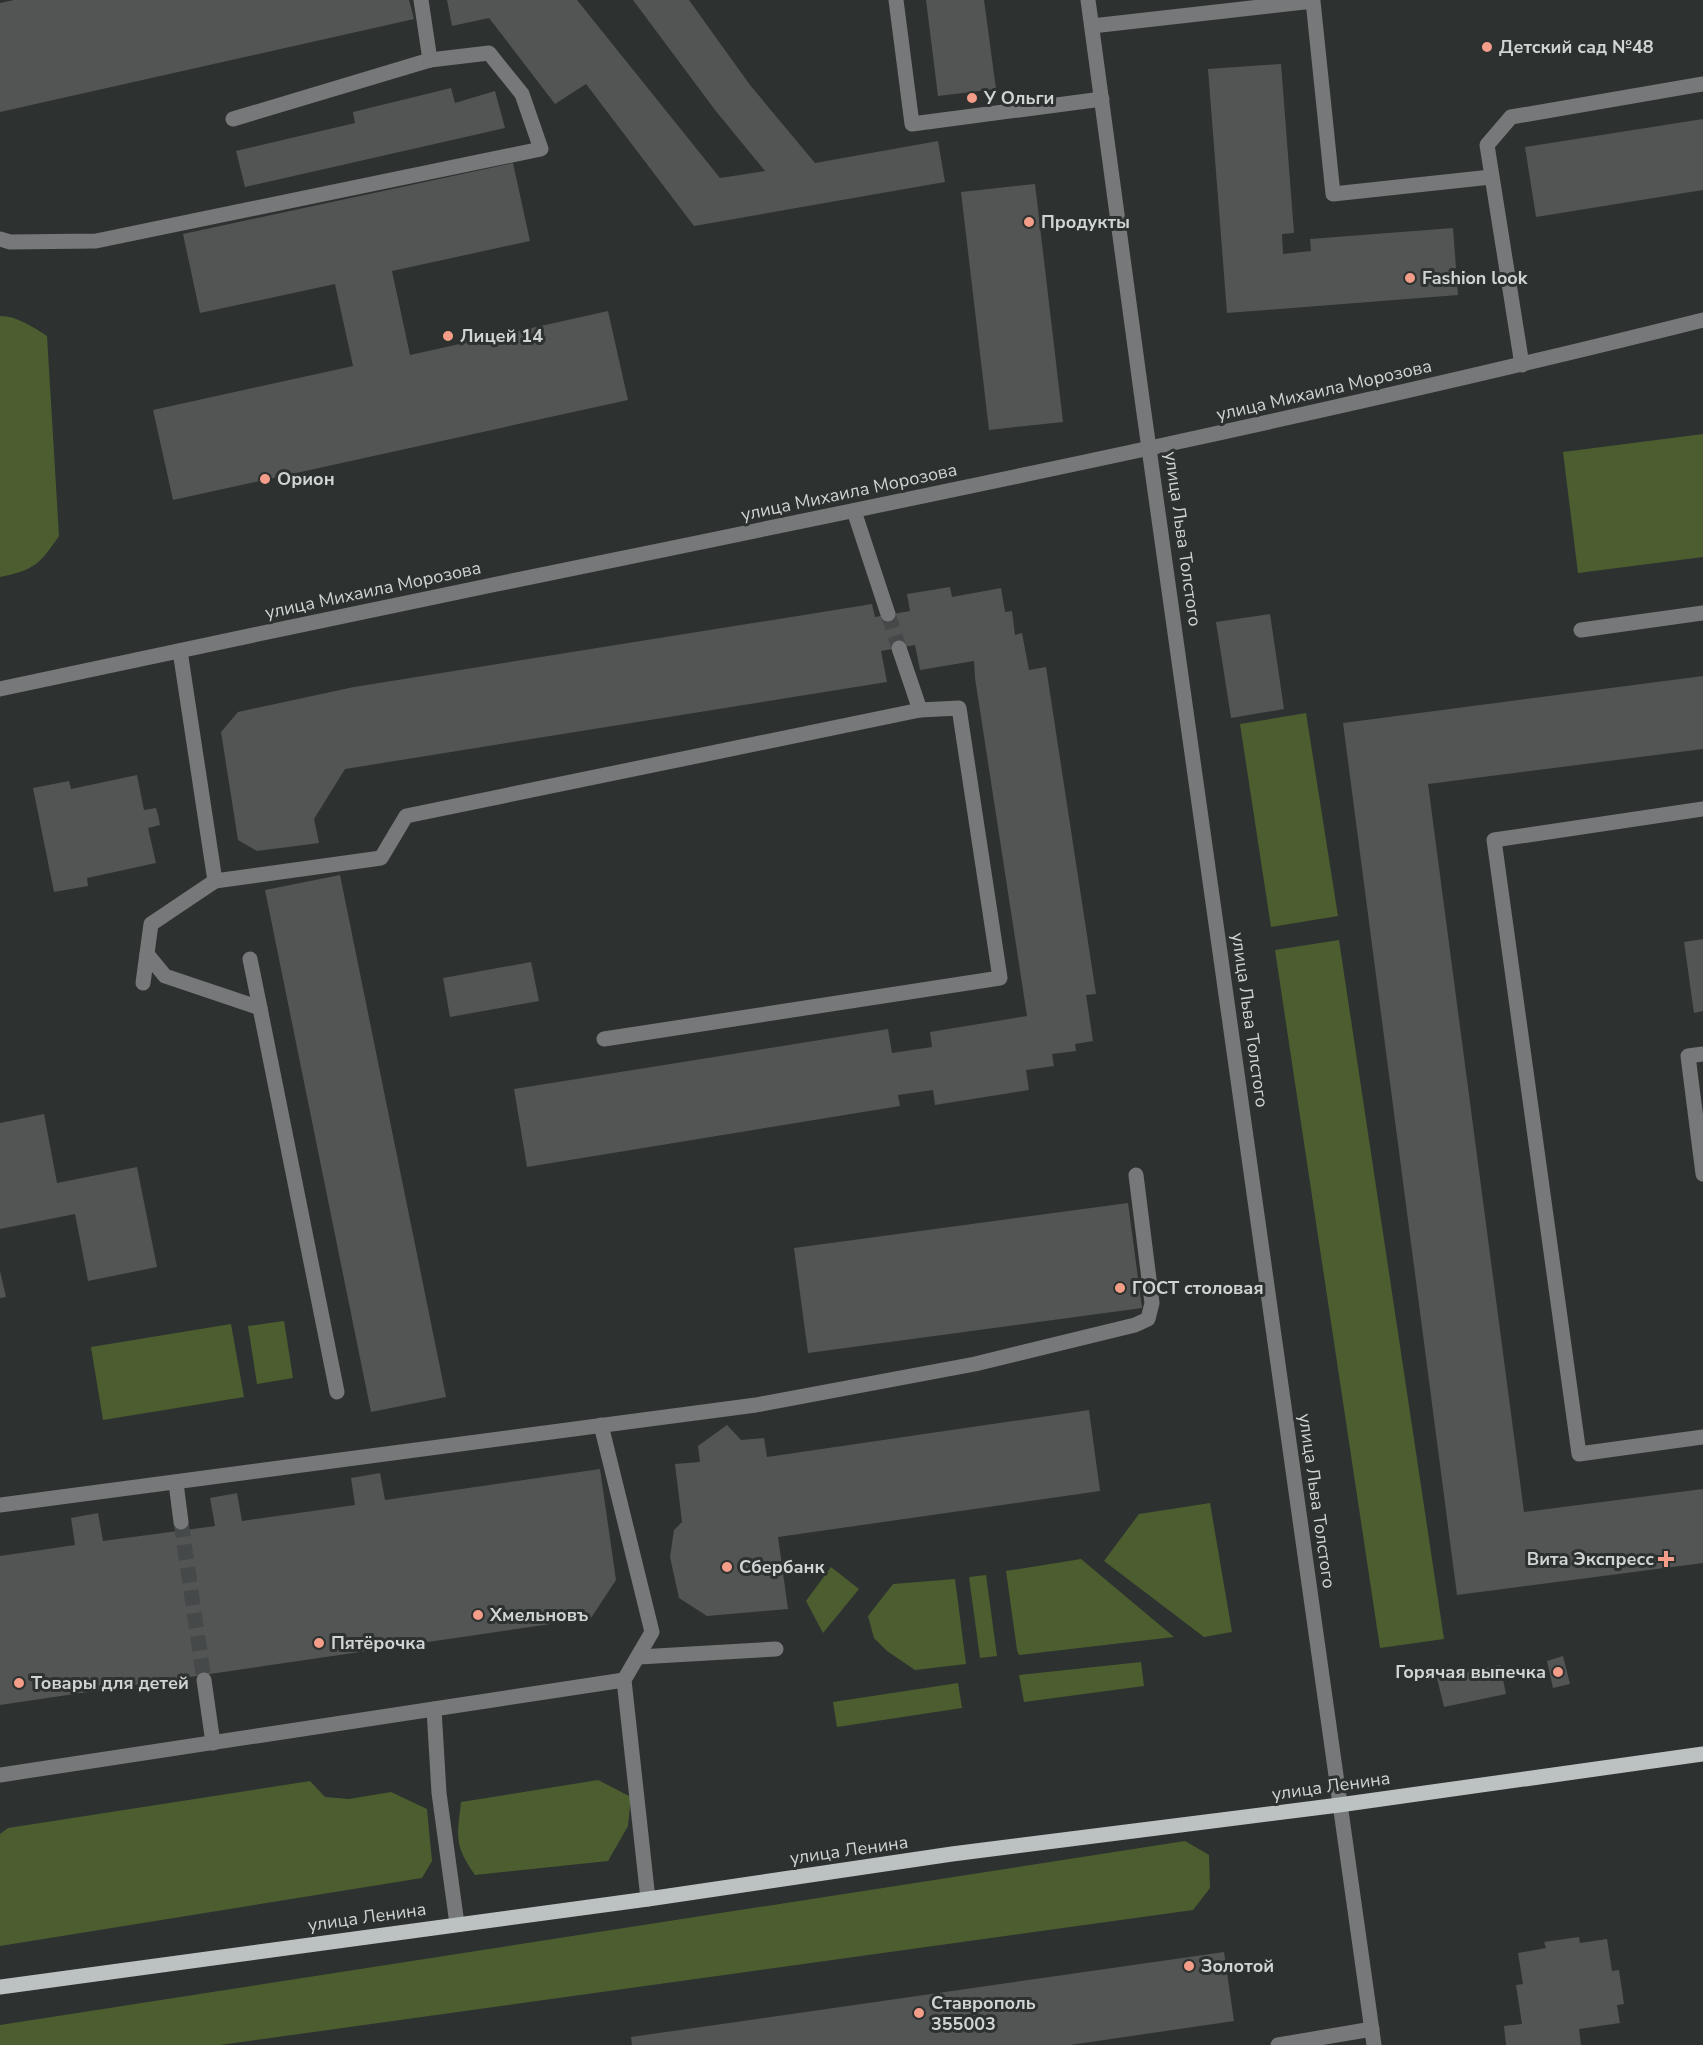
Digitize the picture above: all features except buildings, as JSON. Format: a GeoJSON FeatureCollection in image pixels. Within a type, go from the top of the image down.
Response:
{"type":"FeatureCollection","features":[{"type":"Feature","properties":{"kind":"main road","name":"улица Ленина"},"geometry":{"type":"LineString","coordinates":[[0,1987],[648,1899],[952,1854],[1339,1805],[1703,1754]]}},
{"type":"Feature","properties":{"kind":"street"},"geometry":{"type":"LineString","coordinates":[[421,0],[430,60]]}},
{"type":"Feature","properties":{"kind":"street"},"geometry":{"type":"LineString","coordinates":[[896,0],[912,124],[1102,99]]}},
{"type":"Feature","properties":{"kind":"street","name":"улица Льва Толстого"},"geometry":{"type":"LineString","coordinates":[[1088,0],[1374,2045]]}},
{"type":"Feature","properties":{"kind":"street"},"geometry":{"type":"LineString","coordinates":[[1092,26],[1313,1],[1334,194],[1491,177]]}},
{"type":"Feature","properties":{"kind":"street"},"geometry":{"type":"LineString","coordinates":[[0,239],[10,242],[96,241],[541,149],[522,94],[489,53],[430,60],[233,118]]}},
{"type":"Feature","properties":{"kind":"street"},"geometry":{"type":"LineString","coordinates":[[1522,365],[1487,145],[1510,117],[1703,84]]}},
{"type":"Feature","properties":{"kind":"street","name":"улица Михаила Морозова"},"geometry":{"type":"LineString","coordinates":[[0,688],[1150,449],[1522,365],[1703,320]]}},
{"type":"Feature","properties":{"kind":"street"},"geometry":{"type":"LineString","coordinates":[[854,511],[888,614]]}},
{"type":"Feature","properties":{"kind":"street"},"geometry":{"type":"LineString","coordinates":[[1581,630],[1703,613]]}},
{"type":"Feature","properties":{"kind":"street"},"geometry":{"type":"LineString","coordinates":[[899,648],[920,710]]}},
{"type":"Feature","properties":{"kind":"street"},"geometry":{"type":"LineString","coordinates":[[180,651],[214,881]]}},
{"type":"Feature","properties":{"kind":"street"},"geometry":{"type":"LineString","coordinates":[[143,983],[152,924],[214,881],[381,858],[406,816],[920,710],[959,708],[1000,978],[604,1039]]}},
{"type":"Feature","properties":{"kind":"street"},"geometry":{"type":"LineString","coordinates":[[1703,808],[1494,840],[1579,1454],[1703,1437]]}},
{"type":"Feature","properties":{"kind":"street"},"geometry":{"type":"LineString","coordinates":[[147,954],[165,976],[260,1008]]}},
{"type":"Feature","properties":{"kind":"street"},"geometry":{"type":"LineString","coordinates":[[250,959],[337,1392]]}},
{"type":"Feature","properties":{"kind":"street"},"geometry":{"type":"LineString","coordinates":[[1703,1054],[1688,1056],[1703,1174]]}},
{"type":"Feature","properties":{"kind":"street"},"geometry":{"type":"LineString","coordinates":[[0,1505],[768,1403],[975,1364],[1135,1326],[1148,1319],[1152,1303],[1136,1174]]}},
{"type":"Feature","properties":{"kind":"street"},"geometry":{"type":"LineString","coordinates":[[601,1425],[652,1632],[639,1658],[624,1680],[648,1899]]}},
{"type":"Feature","properties":{"kind":"street"},"geometry":{"type":"LineString","coordinates":[[176,1483],[182,1522]]}},
{"type":"Feature","properties":{"kind":"street"},"geometry":{"type":"LineString","coordinates":[[639,1658],[776,1649]]}},
{"type":"Feature","properties":{"kind":"street"},"geometry":{"type":"LineString","coordinates":[[204,1680],[213,1743]]}},
{"type":"Feature","properties":{"kind":"street"},"geometry":{"type":"LineString","coordinates":[[0,1775],[624,1680]]}},
{"type":"Feature","properties":{"kind":"street"},"geometry":{"type":"LineString","coordinates":[[434,1709],[439,1793],[457,1924]]}},
{"type":"Feature","properties":{"kind":"street"},"geometry":{"type":"LineString","coordinates":[[1278,2045],[1372,2029]]}},
{"type":"Feature","properties":{"kind":"green space"},"geometry":{"type":"Polygon","coordinates":[[[0,316],[19,320],[47,336],[59,536],[35,565],[21,572],[0,577],[0,316]]]}},
{"type":"Feature","properties":{"kind":"green space"},"geometry":{"type":"Polygon","coordinates":[[[1703,434],[1703,557],[1578,573],[1563,452],[1703,434]]]}},
{"type":"Feature","properties":{"kind":"green space"},"geometry":{"type":"Polygon","coordinates":[[[1306,713],[1338,916],[1271,927],[1240,724],[1306,713]]]}},
{"type":"Feature","properties":{"kind":"green space"},"geometry":{"type":"Polygon","coordinates":[[[1339,940],[1444,1639],[1380,1648],[1275,950],[1339,940]]]}},
{"type":"Feature","properties":{"kind":"green space"},"geometry":{"type":"Polygon","coordinates":[[[284,1321],[293,1378],[257,1384],[248,1326],[284,1321]]]}},
{"type":"Feature","properties":{"kind":"green space"},"geometry":{"type":"Polygon","coordinates":[[[231,1324],[244,1397],[103,1420],[91,1347],[231,1324]]]}},
{"type":"Feature","properties":{"kind":"green space"},"geometry":{"type":"Polygon","coordinates":[[[1210,1503],[1232,1632],[1204,1637],[1104,1561],[1139,1514],[1210,1503]]]}},
{"type":"Feature","properties":{"kind":"green space"},"geometry":{"type":"Polygon","coordinates":[[[1081,1559],[1174,1637],[1019,1655],[1006,1571],[1081,1559]]]}},
{"type":"Feature","properties":{"kind":"green space"},"geometry":{"type":"Polygon","coordinates":[[[831,1567],[859,1589],[823,1633],[806,1601],[831,1567]]]}},
{"type":"Feature","properties":{"kind":"green space"},"geometry":{"type":"Polygon","coordinates":[[[986,1575],[997,1656],[980,1658],[969,1577],[986,1575]]]}},
{"type":"Feature","properties":{"kind":"green space"},"geometry":{"type":"Polygon","coordinates":[[[955,1579],[966,1664],[915,1670],[887,1651],[874,1638],[868,1616],[893,1584],[955,1579]]]}},
{"type":"Feature","properties":{"kind":"green space"},"geometry":{"type":"Polygon","coordinates":[[[1141,1662],[1144,1686],[1024,1702],[1019,1675],[1141,1662]]]}},
{"type":"Feature","properties":{"kind":"green space"},"geometry":{"type":"Polygon","coordinates":[[[958,1683],[962,1708],[837,1727],[833,1702],[958,1683]]]}},
{"type":"Feature","properties":{"kind":"green space"},"geometry":{"type":"Polygon","coordinates":[[[598,1780],[631,1797],[628,1826],[608,1861],[475,1875],[460,1848],[458,1833],[461,1802],[598,1780]]]}},
{"type":"Feature","properties":{"kind":"green space"},"geometry":{"type":"Polygon","coordinates":[[[310,1781],[325,1797],[349,1799],[391,1792],[427,1809],[432,1861],[422,1878],[0,1946],[0,1834],[8,1828],[310,1781]]]}},
{"type":"Feature","properties":{"kind":"green space"},"geometry":{"type":"Polygon","coordinates":[[[1185,1841],[1209,1855],[1210,1888],[1193,1910],[220,2045],[0,2045],[0,2025],[1185,1841]]]}},
{"type":"Feature","properties":{"kind":"tunnel"},"geometry":{"type":"LineString","coordinates":[[888,614],[899,648]]}},
{"type":"Feature","properties":{"kind":"tunnel"},"geometry":{"type":"LineString","coordinates":[[181,1522],[204,1680]]}},
{"type":"Feature","properties":{"kind":"place","name":"Детский сад №48"},"geometry":{"type":"Point","coordinates":[1487,47]}},
{"type":"Feature","properties":{"kind":"place","name":"У Ольги"},"geometry":{"type":"Point","coordinates":[972,98]}},
{"type":"Feature","properties":{"kind":"place","name":"Продукты"},"geometry":{"type":"Point","coordinates":[1029,222]}},
{"type":"Feature","properties":{"kind":"place","name":"Fashion look"},"geometry":{"type":"Point","coordinates":[1410,278]}},
{"type":"Feature","properties":{"kind":"place","name":"Лицей 14"},"geometry":{"type":"Point","coordinates":[448,336]}},
{"type":"Feature","properties":{"kind":"place","name":"Орион"},"geometry":{"type":"Point","coordinates":[265,479]}},
{"type":"Feature","properties":{"kind":"place","name":"ГОСТ столовая"},"geometry":{"type":"Point","coordinates":[1120,1288]}},
{"type":"Feature","properties":{"kind":"place","name":"Вита Экспресс"},"geometry":{"type":"Point","coordinates":[1666,1559]}},
{"type":"Feature","properties":{"kind":"place","name":"Сбербанк"},"geometry":{"type":"Point","coordinates":[727,1567]}},
{"type":"Feature","properties":{"kind":"place","name":"Хмельновъ"},"geometry":{"type":"Point","coordinates":[478,1615]}},
{"type":"Feature","properties":{"kind":"place","name":"Пятёрочка"},"geometry":{"type":"Point","coordinates":[319,1643]}},
{"type":"Feature","properties":{"kind":"place","name":"Горячая выпечка"},"geometry":{"type":"Point","coordinates":[1558,1672]}},
{"type":"Feature","properties":{"kind":"place","name":"Товары для детей"},"geometry":{"type":"Point","coordinates":[19,1683]}},
{"type":"Feature","properties":{"kind":"place","name":"Золотой"},"geometry":{"type":"Point","coordinates":[1189,1966]}},
{"type":"Feature","properties":{"kind":"place","name":"Ставрополь 355003"},"geometry":{"type":"Point","coordinates":[919,2013]}}]}
